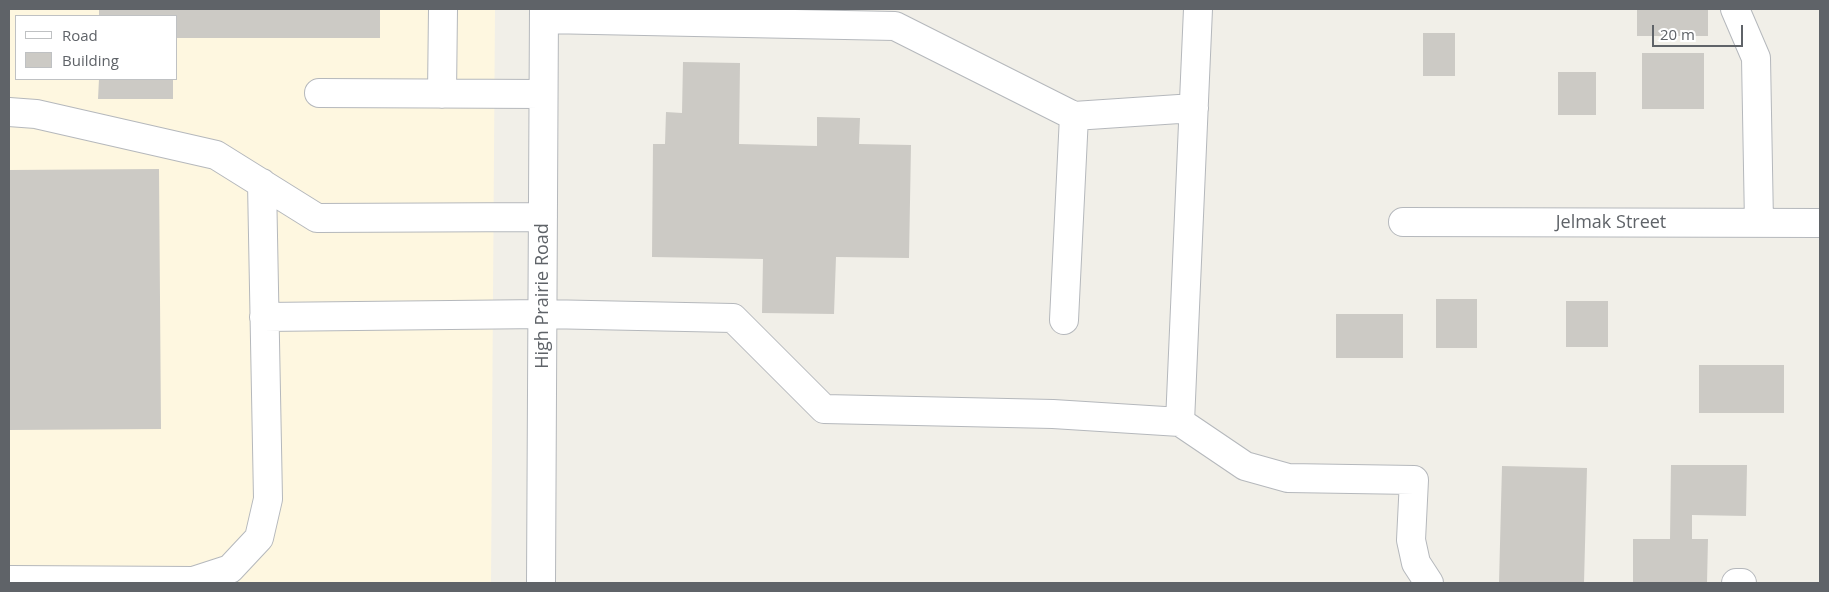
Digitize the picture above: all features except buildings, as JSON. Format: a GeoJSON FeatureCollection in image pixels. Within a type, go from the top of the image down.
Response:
{"type":"FeatureCollection","features":[{"type":"Feature","properties":{"kind":"street"},"geometry":{"type":"LineString","coordinates":[[442,94],[443,9]]}},
{"type":"Feature","properties":{"kind":"street"},"geometry":{"type":"LineString","coordinates":[[1180,422],[1198,9]]}},
{"type":"Feature","properties":{"kind":"street"},"geometry":{"type":"LineString","coordinates":[[1735,9],[1756,58],[1759,223]]}},
{"type":"Feature","properties":{"kind":"street"},"geometry":{"type":"LineString","coordinates":[[544,14],[895,26],[1074,116],[1194,108]]}},
{"type":"Feature","properties":{"kind":"street","name":"High Prairie Road"},"geometry":{"type":"LineString","coordinates":[[541,583],[544,14]]}},
{"type":"Feature","properties":{"kind":"street"},"geometry":{"type":"LineString","coordinates":[[319,93],[544,94]]}},
{"type":"Feature","properties":{"kind":"street"},"geometry":{"type":"LineString","coordinates":[[9,112],[36,114],[216,155],[317,218],[543,217]]}},
{"type":"Feature","properties":{"kind":"street"},"geometry":{"type":"LineString","coordinates":[[1064,320],[1074,116]]}},
{"type":"Feature","properties":{"kind":"street"},"geometry":{"type":"LineString","coordinates":[[9,580],[193,580],[230,569],[259,538],[268,499],[262,183]]}},
{"type":"Feature","properties":{"kind":"street","name":"Jelmak Street"},"geometry":{"type":"LineString","coordinates":[[1402,222],[1820,223]]}},
{"type":"Feature","properties":{"kind":"street"},"geometry":{"type":"LineString","coordinates":[[264,317],[543,314],[733,318],[824,409],[1053,414],[1180,422],[1246,466],[1288,478],[1414,480],[1411,540],[1416,563],[1429,583]]}},
{"type":"Feature","properties":{"kind":"street"},"geometry":{"type":"LineString","coordinates":[[1736,583],[1742,583]]}},
{"type":"Feature","properties":{"kind":"shaded area"},"geometry":{"type":"Polygon","coordinates":[[[9,9],[495,9],[491,583],[9,583],[9,9]]]}}]}
